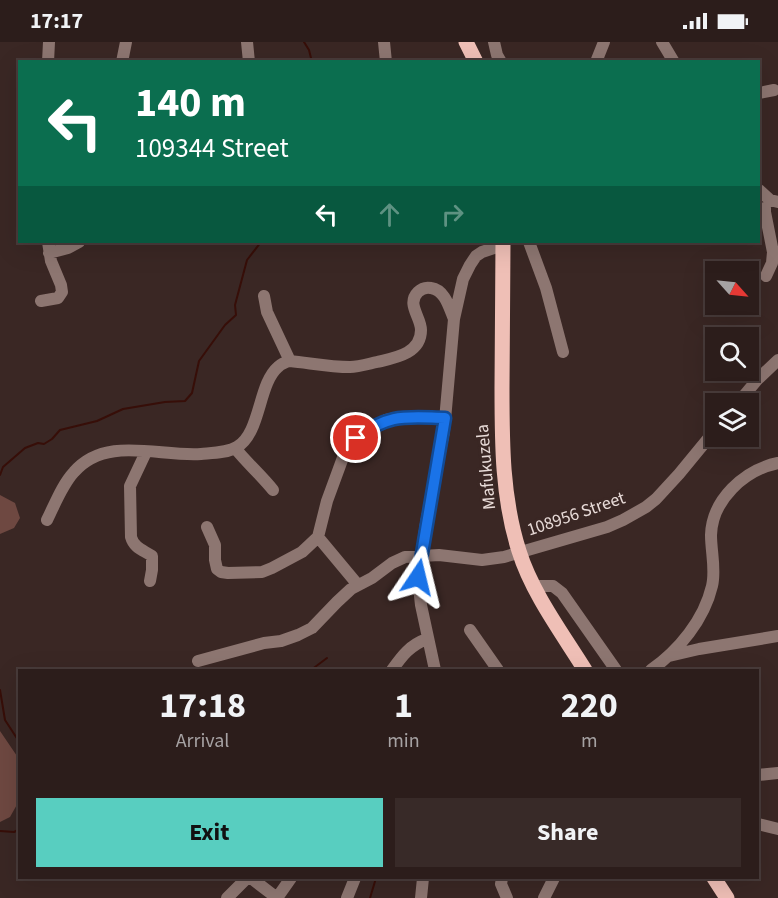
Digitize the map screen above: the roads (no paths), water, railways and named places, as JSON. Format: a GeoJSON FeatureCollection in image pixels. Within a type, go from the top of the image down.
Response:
{"type":"FeatureCollection","features":[{"type":"Feature","properties":{"kind":"main road"},"geometry":{"type":"LineString","coordinates":[[466,42],[475,60]]}},
{"type":"Feature","properties":{"kind":"main road","name":"Mafukuzela"},"geometry":{"type":"LineString","coordinates":[[503,243],[502,403],[504,466],[510,515],[519,552],[534,586],[584,669]]}},
{"type":"Feature","properties":{"kind":"main road"},"geometry":{"type":"LineString","coordinates":[[715,879],[727,898]]}},
{"type":"Feature","properties":{"kind":"street"},"geometry":{"type":"LineString","coordinates":[[48,42],[48,60]]}},
{"type":"Feature","properties":{"kind":"street"},"geometry":{"type":"LineString","coordinates":[[122,60],[126,42]]}},
{"type":"Feature","properties":{"kind":"street"},"geometry":{"type":"LineString","coordinates":[[247,42],[249,60]]}},
{"type":"Feature","properties":{"kind":"street"},"geometry":{"type":"LineString","coordinates":[[384,42],[386,60]]}},
{"type":"Feature","properties":{"kind":"street"},"geometry":{"type":"LineString","coordinates":[[494,42],[500,60]]}},
{"type":"Feature","properties":{"kind":"street"},"geometry":{"type":"LineString","coordinates":[[597,60],[604,42]]}},
{"type":"Feature","properties":{"kind":"street"},"geometry":{"type":"LineString","coordinates":[[662,42],[673,60]]}},
{"type":"Feature","properties":{"kind":"street"},"geometry":{"type":"LineString","coordinates":[[760,93],[774,90]]}},
{"type":"Feature","properties":{"kind":"street"},"geometry":{"type":"LineString","coordinates":[[760,192],[768,205],[765,213],[773,252],[766,276]]}},
{"type":"Feature","properties":{"kind":"street"},"geometry":{"type":"LineString","coordinates":[[41,301],[58,298],[62,292],[49,248],[68,248],[77,243]]}},
{"type":"Feature","properties":{"kind":"street"},"geometry":{"type":"LineString","coordinates":[[435,669],[427,639],[418,577],[445,418],[454,319],[463,279],[472,262],[482,252],[503,243]]}},
{"type":"Feature","properties":{"kind":"street"},"geometry":{"type":"LineString","coordinates":[[528,243],[546,288],[563,352]]}},
{"type":"Feature","properties":{"kind":"street"},"geometry":{"type":"LineString","coordinates":[[47,520],[67,481],[74,472],[95,456],[118,450],[194,454],[216,453],[235,448],[245,440],[268,382],[279,366],[290,361],[351,367],[406,354],[420,337],[420,327],[413,307],[413,301],[419,290],[432,288],[443,295],[454,319]]}},
{"type":"Feature","properties":{"kind":"street"},"geometry":{"type":"LineString","coordinates":[[264,296],[269,318],[290,361]]}},
{"type":"Feature","properties":{"kind":"street"},"geometry":{"type":"LineString","coordinates":[[747,393],[778,360]]}},
{"type":"Feature","properties":{"kind":"street"},"geometry":{"type":"LineString","coordinates":[[207,527],[215,545],[217,569],[221,572],[261,572],[272,568],[302,552],[318,537],[327,501],[350,442],[386,420],[401,417],[445,418]]}},
{"type":"Feature","properties":{"kind":"street","name":"108956 Street"},"geometry":{"type":"LineString","coordinates":[[198,661],[298,635],[312,628],[345,594],[398,560],[413,556],[439,555],[482,560],[504,557],[607,527],[646,507],[705,442]]}},
{"type":"Feature","properties":{"kind":"street"},"geometry":{"type":"LineString","coordinates":[[235,448],[273,490]]}},
{"type":"Feature","properties":{"kind":"street"},"geometry":{"type":"LineString","coordinates":[[146,452],[130,486],[129,494],[131,537],[138,548],[152,556],[150,581]]}},
{"type":"Feature","properties":{"kind":"street"},"geometry":{"type":"LineString","coordinates":[[652,669],[668,657],[693,629],[711,590],[714,577],[712,521],[718,505],[732,489],[750,475],[778,463]]}},
{"type":"Feature","properties":{"kind":"street"},"geometry":{"type":"LineString","coordinates":[[318,537],[358,585]]}},
{"type":"Feature","properties":{"kind":"street"},"geometry":{"type":"LineString","coordinates":[[534,586],[553,586],[562,592],[615,669]]}},
{"type":"Feature","properties":{"kind":"street"},"geometry":{"type":"LineString","coordinates":[[470,630],[497,669]]}},
{"type":"Feature","properties":{"kind":"street"},"geometry":{"type":"LineString","coordinates":[[668,657],[699,649],[778,636]]}},
{"type":"Feature","properties":{"kind":"street"},"geometry":{"type":"LineString","coordinates":[[393,669],[405,652],[427,639]]}},
{"type":"Feature","properties":{"kind":"street"},"geometry":{"type":"LineString","coordinates":[[759,775],[778,773]]}},
{"type":"Feature","properties":{"kind":"street"},"geometry":{"type":"LineString","coordinates":[[759,824],[778,829]]}},
{"type":"Feature","properties":{"kind":"street"},"geometry":{"type":"LineString","coordinates":[[227,898],[248,879]]}},
{"type":"Feature","properties":{"kind":"street"},"geometry":{"type":"LineString","coordinates":[[250,879],[277,898],[290,879]]}},
{"type":"Feature","properties":{"kind":"street"},"geometry":{"type":"LineString","coordinates":[[347,898],[355,879]]}},
{"type":"Feature","properties":{"kind":"street"},"geometry":{"type":"LineString","coordinates":[[421,898],[423,879]]}},
{"type":"Feature","properties":{"kind":"street"},"geometry":{"type":"LineString","coordinates":[[502,879],[501,884],[507,898]]}},
{"type":"Feature","properties":{"kind":"street"},"geometry":{"type":"LineString","coordinates":[[544,898],[554,879]]}},
{"type":"Feature","properties":{"kind":"waterway"},"geometry":{"type":"LineString","coordinates":[[304,42],[312,60]]}},
{"type":"Feature","properties":{"kind":"waterway"},"geometry":{"type":"LineString","coordinates":[[0,475],[3,467],[25,448],[38,443],[44,444],[60,430],[97,421],[123,409],[185,401],[192,393],[199,361],[225,325],[236,315],[235,305],[247,260],[260,243]]}},
{"type":"Feature","properties":{"kind":"waterway"},"geometry":{"type":"LineString","coordinates":[[312,669],[327,658]]}},
{"type":"Feature","properties":{"kind":"waterway"},"geometry":{"type":"LineString","coordinates":[[0,690],[5,720],[18,740]]}},
{"type":"Feature","properties":{"kind":"waterway"},"geometry":{"type":"LineString","coordinates":[[0,831],[18,830]]}},
{"type":"Feature","properties":{"kind":"waterway"},"geometry":{"type":"LineString","coordinates":[[370,898],[376,879]]}}]}
